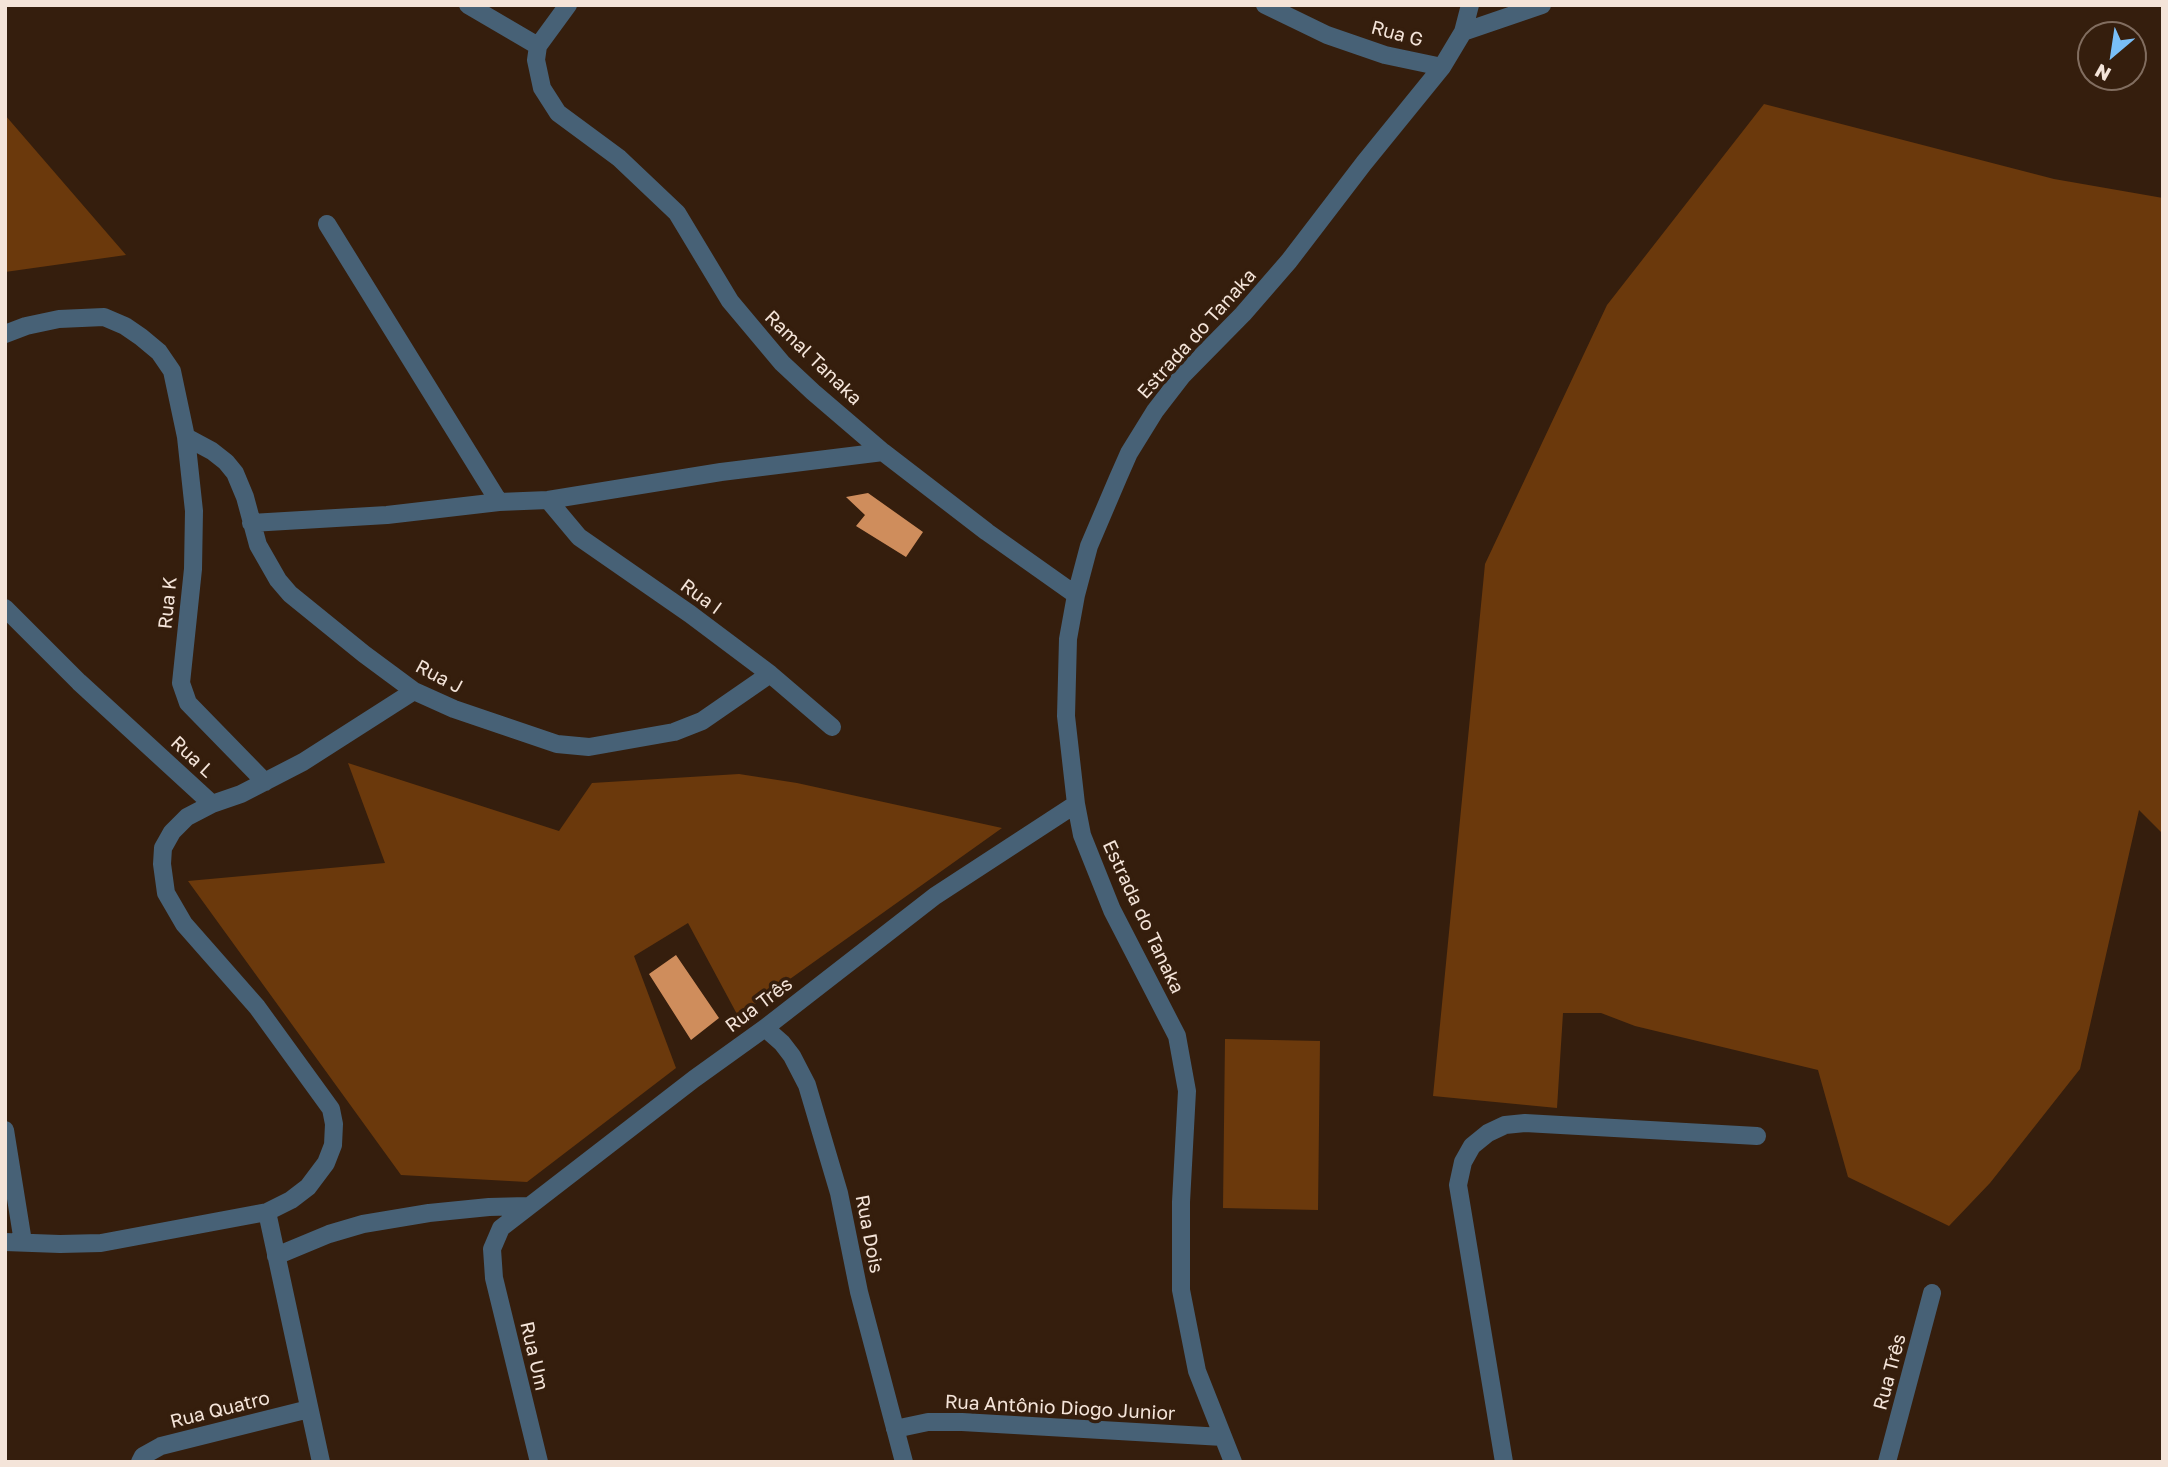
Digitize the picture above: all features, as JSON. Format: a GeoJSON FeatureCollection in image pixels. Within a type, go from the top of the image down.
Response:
{"type":"FeatureCollection","features":[{"type":"Feature","properties":{"kind":"street"},"geometry":{"type":"LineString","coordinates":[[468,5],[538,47],[568,5]]}},
{"type":"Feature","properties":{"kind":"street","name":"Rua G"},"geometry":{"type":"LineString","coordinates":[[1265,5],[1327,35],[1385,55],[1443,67]]}},
{"type":"Feature","properties":{"kind":"street","name":"Estrada do Tanaka"},"geometry":{"type":"LineString","coordinates":[[1233,1462],[1196,1371],[1181,1290],[1181,1202],[1187,1091],[1177,1036],[1102,887],[1082,835],[1076,804],[1066,716],[1068,650],[1076,595],[1089,546],[1118,478],[1129,453],[1155,411],[1182,376],[1243,314],[1289,261],[1364,163],[1443,67],[1463,32],[1470,5]]}},
{"type":"Feature","properties":{"kind":"street"},"geometry":{"type":"LineString","coordinates":[[1463,32],[1542,5]]}},
{"type":"Feature","properties":{"kind":"street","name":"Ramal Tanaka"},"geometry":{"type":"LineString","coordinates":[[538,47],[536,60],[542,88],[558,113],[619,158],[677,213],[730,301],[758,336],[813,392],[883,452],[987,532],[1076,595]]}},
{"type":"Feature","properties":{"kind":"street"},"geometry":{"type":"LineString","coordinates":[[327,224],[499,502]]}},
{"type":"Feature","properties":{"kind":"street","name":"Rua K"},"geometry":{"type":"LineString","coordinates":[[5,334],[26,326],[60,319],[103,317],[125,326],[159,352],[172,371],[186,437],[194,511],[193,557],[181,683],[188,704],[265,782]]}},
{"type":"Feature","properties":{"kind":"street","name":"Rua J"},"geometry":{"type":"LineString","coordinates":[[186,437],[212,450],[226,462],[240,483],[258,545],[278,580],[290,594],[414,691],[454,709],[557,744],[589,747],[674,732],[702,721],[770,674]]}},
{"type":"Feature","properties":{"kind":"street"},"geometry":{"type":"LineString","coordinates":[[251,523],[387,515],[499,502],[548,500],[721,472],[883,452]]}},
{"type":"Feature","properties":{"kind":"street","name":"Rua I"},"geometry":{"type":"LineString","coordinates":[[548,500],[579,537],[690,614],[770,674],[832,727]]}},
{"type":"Feature","properties":{"kind":"street","name":"Rua L"},"geometry":{"type":"LineString","coordinates":[[5,608],[79,682],[212,804],[241,794],[303,762],[414,691]]}},
{"type":"Feature","properties":{"kind":"street"},"geometry":{"type":"LineString","coordinates":[[5,1130],[14,1242],[101,1242],[267,1212],[291,1200],[308,1187],[326,1163],[333,1145],[334,1124],[331,1109],[257,1007],[184,924],[166,893],[163,848],[172,832],[187,817],[212,804]]}},
{"type":"Feature","properties":{"kind":"street","name":"Rua Três"},"geometry":{"type":"LineString","coordinates":[[492,1259],[497,1233],[527,1206],[765,1028],[935,896],[1076,804]]}},
{"type":"Feature","properties":{"kind":"street","name":"Rua Dois"},"geometry":{"type":"LineString","coordinates":[[765,1028],[792,1056],[807,1085],[839,1192],[859,1292],[904,1462]]}},
{"type":"Feature","properties":{"kind":"street"},"geometry":{"type":"LineString","coordinates":[[1504,1462],[1458,1185],[1464,1162],[1472,1146],[1505,1125],[1525,1123],[1757,1136]]}},
{"type":"Feature","properties":{"kind":"street"},"geometry":{"type":"LineString","coordinates":[[276,1256],[328,1234],[363,1224],[429,1213],[527,1206]]}},
{"type":"Feature","properties":{"kind":"street"},"geometry":{"type":"LineString","coordinates":[[267,1212],[321,1462]]}},
{"type":"Feature","properties":{"kind":"street","name":"Rua Um"},"geometry":{"type":"LineString","coordinates":[[492,1259],[494,1278],[539,1462]]}},
{"type":"Feature","properties":{"kind":"street","name":"Rua Três"},"geometry":{"type":"LineString","coordinates":[[1887,1462],[1932,1293]]}},
{"type":"Feature","properties":{"kind":"street","name":"Rua Quatro"},"geometry":{"type":"LineString","coordinates":[[141,1459],[161,1446],[309,1409]]}},
{"type":"Feature","properties":{"kind":"street","name":"Rua Antônio Diogo Junior"},"geometry":{"type":"LineString","coordinates":[[895,1429],[928,1422],[962,1422],[1223,1437]]}},
{"type":"Feature","properties":{"kind":"shaded area"},"geometry":{"type":"Polygon","coordinates":[[[1764,104],[2054,179],[2163,198],[2163,834],[2139,810],[2080,1069],[1990,1183],[1949,1226],[1848,1177],[1818,1070],[1635,1026],[1601,1013],[1563,1013],[1557,1108],[1433,1096],[1485,564],[1607,305],[1764,104]]]}},
{"type":"Feature","properties":{"kind":"shaded area"},"geometry":{"type":"Polygon","coordinates":[[[5,115],[126,255],[5,272],[5,115]]]}},
{"type":"Feature","properties":{"kind":"shaded area"},"geometry":{"type":"Polygon","coordinates":[[[348,763],[559,831],[592,783],[739,774],[797,783],[1002,828],[738,1016],[688,923],[634,956],[676,1068],[527,1182],[401,1175],[188,881],[385,863],[348,763]]]}},
{"type":"Feature","properties":{"kind":"shaded area"},"geometry":{"type":"Polygon","coordinates":[[[1225,1039],[1320,1041],[1318,1210],[1223,1208],[1225,1039]]]}},
{"type":"Feature","properties":{"kind":"building"},"geometry":{"type":"Polygon","coordinates":[[[868,493],[923,532],[906,557],[856,526],[865,515],[846,497],[868,493]]]}},
{"type":"Feature","properties":{"kind":"building"},"geometry":{"type":"Polygon","coordinates":[[[676,955],[719,1018],[691,1040],[649,974],[676,955]]]}}]}
